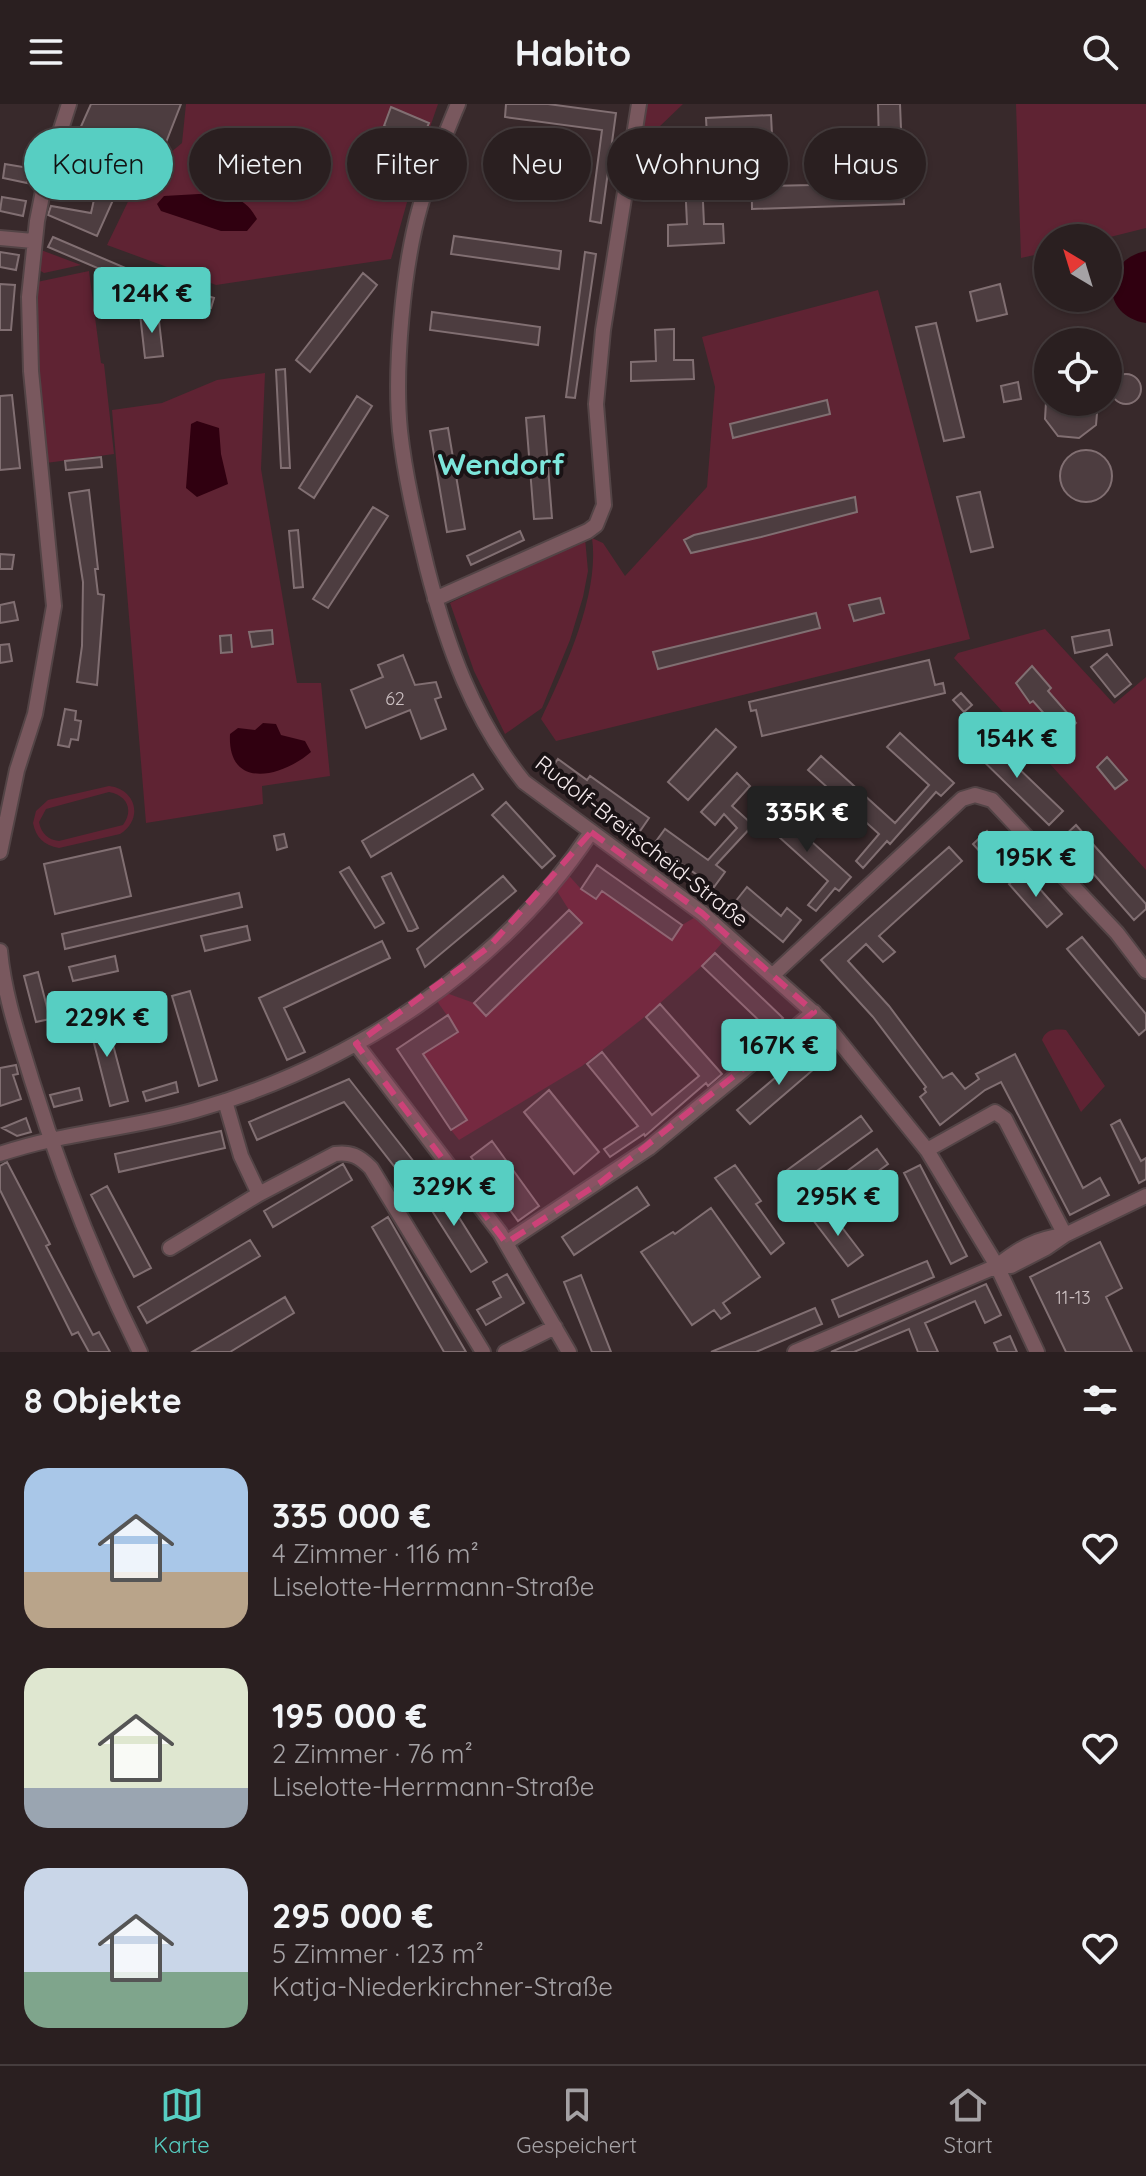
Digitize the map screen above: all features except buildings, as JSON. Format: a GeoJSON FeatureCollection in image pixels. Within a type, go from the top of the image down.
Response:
{"type":"FeatureCollection","features":[{"type":"Feature","properties":{"kind":"street"},"geometry":{"type":"LineString","coordinates":[[0,852],[17,770],[35,714],[54,606],[31,371],[29,297],[33,241],[46,176],[69,104]]}},
{"type":"Feature","properties":{"kind":"street","name":"Rudolf-Breitscheid-Straße"},"geometry":{"type":"LineString","coordinates":[[458,104],[438,151],[417,217],[401,341],[399,404],[412,507],[435,599],[461,676],[483,724],[502,755],[532,789],[684,898],[814,1012],[927,1150],[998,1265],[1037,1352]]}},
{"type":"Feature","properties":{"kind":"street"},"geometry":{"type":"LineString","coordinates":[[435,599],[596,525],[604,505],[596,404],[603,330],[639,104]]}},
{"type":"Feature","properties":{"kind":"street"},"geometry":{"type":"LineString","coordinates":[[0,238],[33,241]]}},
{"type":"Feature","properties":{"kind":"street"},"geometry":{"type":"LineString","coordinates":[[774,974],[962,799],[975,795],[992,800],[1117,933],[1146,971]]}},
{"type":"Feature","properties":{"kind":"street"},"geometry":{"type":"LineString","coordinates":[[0,1154],[50,1139],[164,1119],[225,1101],[290,1076],[356,1044],[418,1004],[489,947],[536,901],[591,832]]}},
{"type":"Feature","properties":{"kind":"street"},"geometry":{"type":"LineString","coordinates":[[0,951],[1,972],[16,1029],[50,1139],[87,1241],[140,1352]]}},
{"type":"Feature","properties":{"kind":"street"},"geometry":{"type":"LineString","coordinates":[[506,1243],[649,1148],[814,1012]]}},
{"type":"Feature","properties":{"kind":"street"},"geometry":{"type":"LineString","coordinates":[[356,1044],[506,1243],[569,1352]]}},
{"type":"Feature","properties":{"kind":"street"},"geometry":{"type":"LineString","coordinates":[[225,1101],[241,1156],[259,1194]]}},
{"type":"Feature","properties":{"kind":"street"},"geometry":{"type":"LineString","coordinates":[[927,1150],[995,1112],[1005,1119],[1065,1235]]}},
{"type":"Feature","properties":{"kind":"street"},"geometry":{"type":"LineString","coordinates":[[170,1248],[259,1194],[335,1154],[348,1153],[360,1157],[371,1168],[483,1352]]}},
{"type":"Feature","properties":{"kind":"street"},"geometry":{"type":"LineString","coordinates":[[795,1352],[998,1265],[1007,1256],[1042,1238],[1065,1235],[1146,1196]]}},
{"type":"Feature","properties":{"kind":"street"},"geometry":{"type":"LineString","coordinates":[[505,1352],[555,1327]]}},
{"type":"Feature","properties":{"kind":"highlighted area"},"geometry":{"type":"Polygon","coordinates":[[[591,832],[702,913],[814,1012],[601,1182],[506,1243],[356,1044],[489,947],[591,832]]]}},
{"type":"Feature","properties":{"kind":"shaded area"},"geometry":{"type":"Polygon","coordinates":[[[186,104],[438,104],[430,128],[347,128],[347,200],[408,200],[391,259],[216,285],[107,245],[129,200],[173,200],[173,151],[182,143],[186,104]]]}},
{"type":"Feature","properties":{"kind":"shaded area"},"geometry":{"type":"Polygon","coordinates":[[[640,104],[683,104],[658,128],[636,128],[640,104]]]}},
{"type":"Feature","properties":{"kind":"shaded area"},"geometry":{"type":"Polygon","coordinates":[[[1016,104],[1146,104],[1146,228],[1122,234],[1122,224],[1034,224],[1034,255],[1021,258],[1016,104]]]}},
{"type":"Feature","properties":{"kind":"shaded area"},"geometry":{"type":"Polygon","coordinates":[[[173,195],[189,195],[189,200],[240,200],[257,219],[247,231],[221,231],[161,211],[157,204],[160,200],[173,200],[173,195]]]}},
{"type":"Feature","properties":{"kind":"shaded area"},"geometry":{"type":"Polygon","coordinates":[[[41,250],[81,265],[44,273],[39,270],[41,250]]]}},
{"type":"Feature","properties":{"kind":"shaded area"},"geometry":{"type":"Polygon","coordinates":[[[1146,251],[1146,323],[1122,311],[1122,264],[1131,256],[1146,251]]]}},
{"type":"Feature","properties":{"kind":"shaded area"},"geometry":{"type":"Polygon","coordinates":[[[89,271],[114,454],[46,463],[37,372],[37,282],[89,271]]]}},
{"type":"Feature","properties":{"kind":"shaded area"},"geometry":{"type":"Polygon","coordinates":[[[878,290],[970,639],[556,741],[541,719],[570,654],[586,606],[593,560],[592,538],[603,543],[625,576],[707,487],[715,387],[702,337],[878,290]]]}},
{"type":"Feature","properties":{"kind":"shaded area"},"geometry":{"type":"Polygon","coordinates":[[[265,373],[261,469],[297,683],[321,683],[330,776],[262,786],[263,804],[146,823],[112,410],[162,403],[217,380],[265,373]]]}},
{"type":"Feature","properties":{"kind":"shaded area"},"geometry":{"type":"Polygon","coordinates":[[[197,421],[219,428],[228,484],[197,497],[186,488],[191,424],[197,421]]]}},
{"type":"Feature","properties":{"kind":"shaded area"},"geometry":{"type":"Polygon","coordinates":[[[585,538],[588,571],[570,640],[542,708],[505,734],[474,671],[450,603],[585,538]]]}},
{"type":"Feature","properties":{"kind":"shaded area"},"geometry":{"type":"Polygon","coordinates":[[[1045,629],[1114,704],[1146,677],[1146,870],[954,658],[958,653],[1045,629]]]}},
{"type":"Feature","properties":{"kind":"shaded area"},"geometry":{"type":"Polygon","coordinates":[[[263,723],[276,724],[281,735],[305,741],[311,752],[285,768],[258,774],[246,771],[237,764],[231,752],[230,734],[238,728],[255,730],[263,723]]]}},
{"type":"Feature","properties":{"kind":"shaded area"},"geometry":{"type":"Polygon","coordinates":[[[109,786],[118,788],[131,799],[134,813],[128,828],[120,834],[59,848],[42,840],[33,823],[36,811],[48,800],[109,786]],[[109,792],[46,809],[39,822],[41,829],[48,837],[59,841],[123,825],[128,814],[127,804],[109,792]]]}},
{"type":"Feature","properties":{"kind":"shaded area"},"geometry":{"type":"Polygon","coordinates":[[[563,869],[581,889],[596,899],[602,891],[671,940],[682,925],[702,913],[729,935],[702,966],[582,1066],[459,1140],[451,1130],[467,1120],[423,1054],[458,1031],[432,994],[438,990],[474,1003],[487,1015],[581,923],[552,883],[563,869]]]}},
{"type":"Feature","properties":{"kind":"shaded area"},"geometry":{"type":"Polygon","coordinates":[[[1051,1030],[1066,1030],[1105,1086],[1081,1112],[1042,1040],[1051,1030]]]}},
{"type":"Feature","properties":{"kind":"district","name":"Wendorf"},"geometry":{"type":"Point","coordinates":[501,465]}}]}
